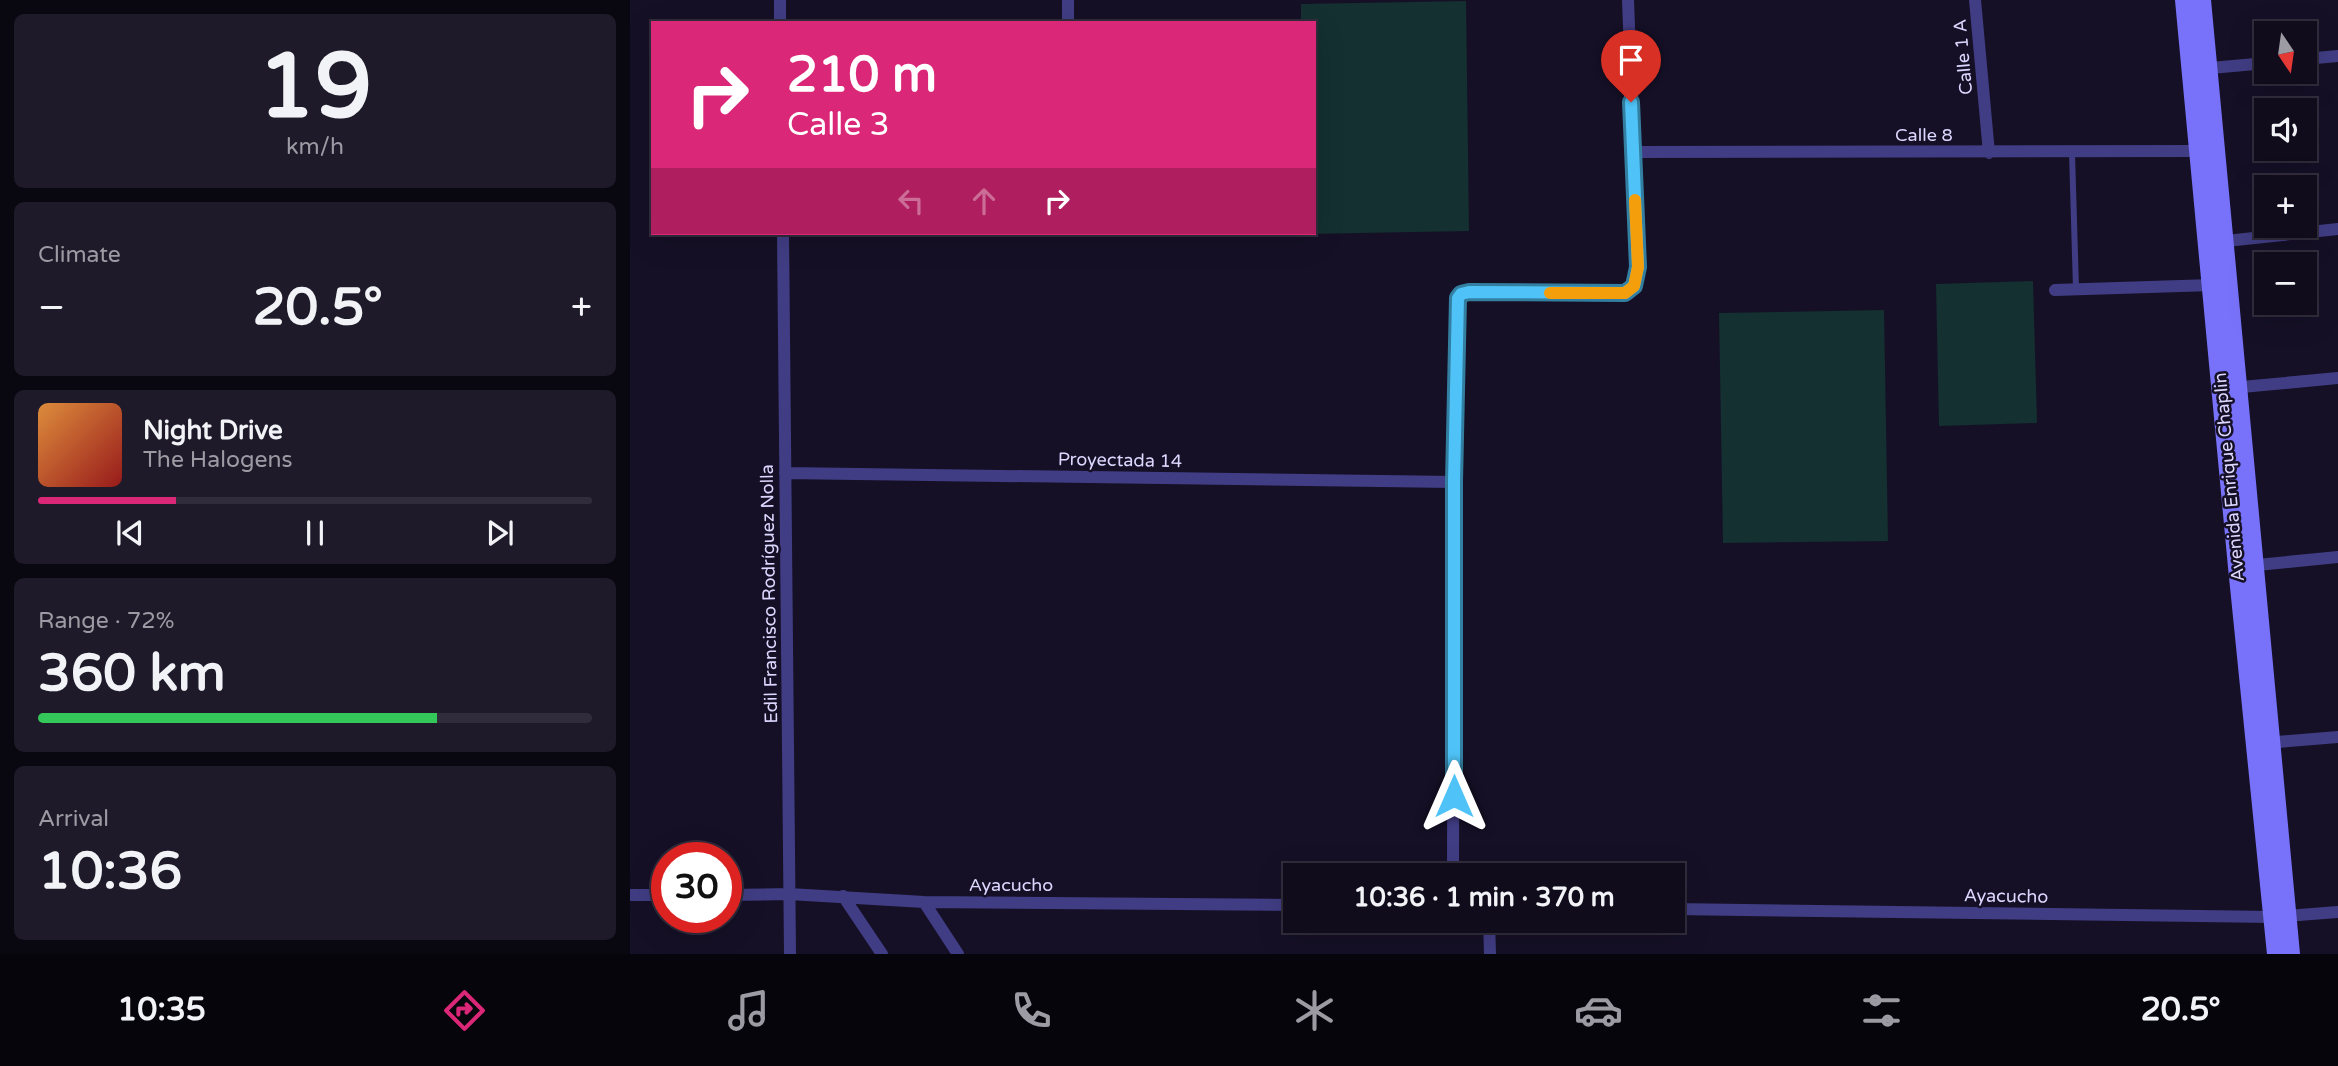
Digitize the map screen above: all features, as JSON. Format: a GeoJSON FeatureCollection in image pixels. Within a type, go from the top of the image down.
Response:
{"type":"FeatureCollection","features":[{"type":"Feature","properties":{"kind":"street"},"geometry":{"type":"LineString","coordinates":[[780,0],[780,21]]}},
{"type":"Feature","properties":{"kind":"street"},"geometry":{"type":"LineString","coordinates":[[1068,0],[1068,21]]}},
{"type":"Feature","properties":{"kind":"street"},"geometry":{"type":"LineString","coordinates":[[1453,863],[1454,482],[1458,298],[1469,292],[1625,293],[1634,286],[1638,267],[1628,0]]}},
{"type":"Feature","properties":{"kind":"street","name":"Calle 1 A"},"geometry":{"type":"LineString","coordinates":[[1975,0],[1989,153]]}},
{"type":"Feature","properties":{"kind":"street","name":"Avenida Enrique Chaplin"},"geometry":{"type":"LineString","coordinates":[[2184,0],[2199,69],[2280,916],[2291,954]]}},
{"type":"Feature","properties":{"kind":"street","name":"Avenida Enrique Chaplin"},"geometry":{"type":"LineString","coordinates":[[2199,69],[2202,0]]}},
{"type":"Feature","properties":{"kind":"street"},"geometry":{"type":"LineString","coordinates":[[2317,58],[2338,56]]}},
{"type":"Feature","properties":{"kind":"street"},"geometry":{"type":"LineString","coordinates":[[2199,69],[2254,63]]}},
{"type":"Feature","properties":{"kind":"street","name":"Calle 8"},"geometry":{"type":"LineString","coordinates":[[1633,152],[2207,151]]}},
{"type":"Feature","properties":{"kind":"street"},"geometry":{"type":"LineString","coordinates":[[2217,242],[2338,229]]}},
{"type":"Feature","properties":{"kind":"street","name":"Edil Francisco Rodríguez Nolla"},"geometry":{"type":"LineString","coordinates":[[783,235],[790,954]]}},
{"type":"Feature","properties":{"kind":"street","name":"Avenida Enrique Chaplin"},"geometry":{"type":"LineString","coordinates":[[2217,242],[2212,285],[2229,388]]}},
{"type":"Feature","properties":{"kind":"street"},"geometry":{"type":"LineString","coordinates":[[2055,290],[2212,285]]}},
{"type":"Feature","properties":{"kind":"street"},"geometry":{"type":"LineString","coordinates":[[2229,388],[2338,378]]}},
{"type":"Feature","properties":{"kind":"street","name":"Proyectada 14"},"geometry":{"type":"LineString","coordinates":[[785,472],[1454,482]]}},
{"type":"Feature","properties":{"kind":"street"},"geometry":{"type":"LineString","coordinates":[[2245,566],[2338,558]]}},
{"type":"Feature","properties":{"kind":"street"},"geometry":{"type":"LineString","coordinates":[[2263,743],[2338,737]]}},
{"type":"Feature","properties":{"kind":"street"},"geometry":{"type":"LineString","coordinates":[[630,895],[651,895]]}},
{"type":"Feature","properties":{"kind":"street","name":"Ayacucho"},"geometry":{"type":"LineString","coordinates":[[742,895],[843,896],[924,902],[1283,905]]}},
{"type":"Feature","properties":{"kind":"street"},"geometry":{"type":"LineString","coordinates":[[843,896],[882,954]]}},
{"type":"Feature","properties":{"kind":"street"},"geometry":{"type":"LineString","coordinates":[[924,902],[958,954]]}},
{"type":"Feature","properties":{"kind":"street","name":"Ayacucho"},"geometry":{"type":"LineString","coordinates":[[1685,909],[2280,916],[2338,912]]}},
{"type":"Feature","properties":{"kind":"street","name":"Avenida Enrique Chaplin"},"geometry":{"type":"LineString","coordinates":[[2276,954],[2280,916]]}},
{"type":"Feature","properties":{"kind":"street"},"geometry":{"type":"LineString","coordinates":[[1489,933],[1490,954]]}},
{"type":"Feature","properties":{"kind":"lane"},"geometry":{"type":"LineString","coordinates":[[2073,153],[2076,289]]}},
{"type":"Feature","properties":{"kind":"green space"},"geometry":{"type":"Polygon","coordinates":[[[1466,1],[1469,231],[1316,234],[1316,21],[1301,21],[1301,4],[1466,1]]]}},
{"type":"Feature","properties":{"kind":"green space"},"geometry":{"type":"Polygon","coordinates":[[[2033,281],[2037,423],[1939,426],[1936,284],[2033,281]]]}},
{"type":"Feature","properties":{"kind":"green space"},"geometry":{"type":"Polygon","coordinates":[[[1884,310],[1888,541],[1723,543],[1719,313],[1884,310]]]}},
{"type":"Feature","properties":{"kind":"slow traffic"},"geometry":{"type":"LineString","coordinates":[[1550,293],[1625,293],[1634,286],[1638,267],[1635,200]]}},
{"type":"Feature","properties":{"kind":"route"},"geometry":{"type":"LineString","coordinates":[[1454,796],[1454,482],[1458,298],[1469,292],[1625,293],[1634,286],[1638,267],[1631,102]]}}]}
